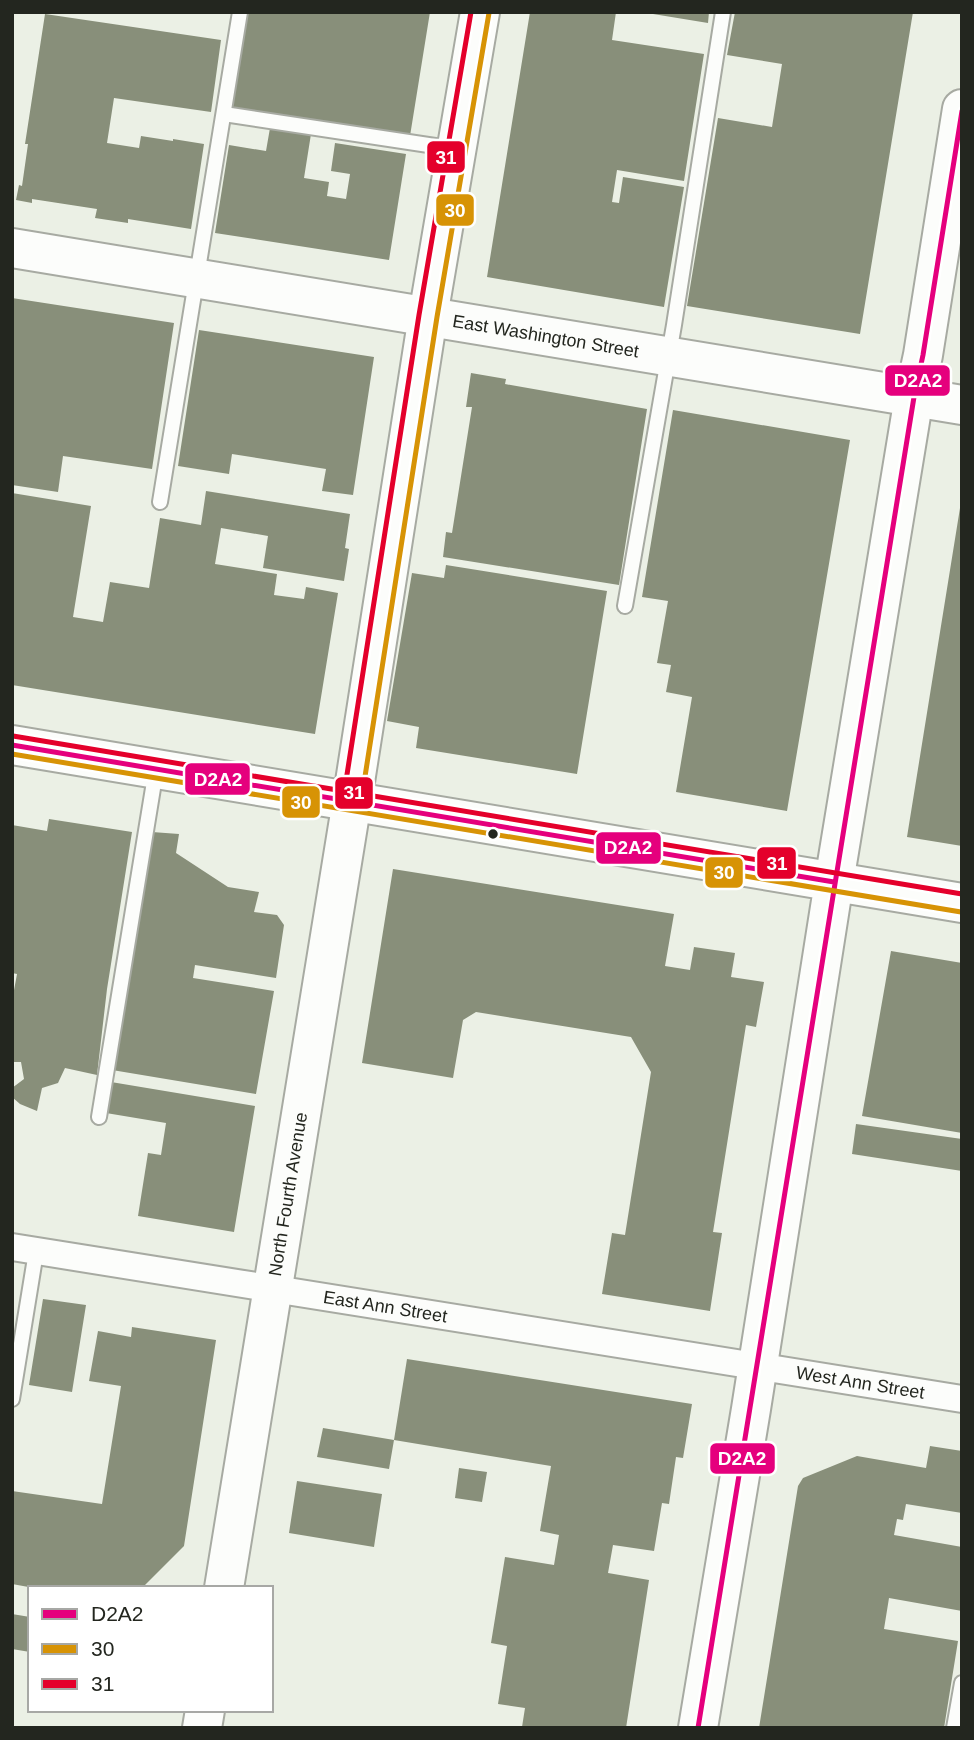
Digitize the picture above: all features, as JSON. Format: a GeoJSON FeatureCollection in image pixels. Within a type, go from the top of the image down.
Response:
{"type":"FeatureCollection","features":[{"type":"Feature","properties":{"kind":"main road","name":"North Fourth Avenue"},"geometry":{"type":"LineString","coordinates":[[223,1586],[428,316],[480,12]]}},
{"type":"Feature","properties":{"kind":"main road"},"geometry":{"type":"LineString","coordinates":[[698,1728],[962,109]]}},
{"type":"Feature","properties":{"kind":"main road","name":"East Washington Street"},"geometry":{"type":"LineString","coordinates":[[12,248],[962,405]]}},
{"type":"Feature","properties":{"kind":"main road"},"geometry":{"type":"LineString","coordinates":[[12,744],[962,903]]}},
{"type":"Feature","properties":{"kind":"street","name":"East Ann Street"},"geometry":{"type":"LineString","coordinates":[[24,1249],[758,1368]]}},
{"type":"Feature","properties":{"kind":"street","name":"West Ann Street"},"geometry":{"type":"LineString","coordinates":[[758,1368],[962,1399]]}},
{"type":"Feature","properties":{"kind":"lane"},"geometry":{"type":"LineString","coordinates":[[160,502],[240,12]]}},
{"type":"Feature","properties":{"kind":"lane"},"geometry":{"type":"LineString","coordinates":[[625,606],[669,357],[723,12]]}},
{"type":"Feature","properties":{"kind":"lane"},"geometry":{"type":"LineString","coordinates":[[224,114],[457,150]]}},
{"type":"Feature","properties":{"kind":"lane"},"geometry":{"type":"LineString","coordinates":[[99,1117],[156,768]]}},
{"type":"Feature","properties":{"kind":"lane"},"geometry":{"type":"LineString","coordinates":[[12,1399],[24,1249]]}},
{"type":"Feature","properties":{"kind":"lane"},"geometry":{"type":"LineString","coordinates":[[954,1728],[962,1682]]}},
{"type":"Feature","properties":{"kind":"building"},"geometry":{"type":"Polygon","coordinates":[[[247,12],[430,12],[410,136],[232,108],[247,12]]]}},
{"type":"Feature","properties":{"kind":"building"},"geometry":{"type":"Polygon","coordinates":[[[530,12],[616,12],[612,40],[704,54],[684,181],[617,170],[612,202],[619,203],[623,177],[684,187],[664,307],[487,277],[530,12]]]}},
{"type":"Feature","properties":{"kind":"building"},"geometry":{"type":"Polygon","coordinates":[[[709,12],[708,23],[653,14],[709,12]]]}},
{"type":"Feature","properties":{"kind":"building"},"geometry":{"type":"Polygon","coordinates":[[[735,12],[913,12],[860,334],[687,306],[718,118],[772,127],[782,64],[727,55],[735,12]]]}},
{"type":"Feature","properties":{"kind":"building"},"geometry":{"type":"Polygon","coordinates":[[[45,14],[221,40],[211,112],[114,98],[107,143],[139,148],[141,136],[204,144],[191,229],[128,219],[128,223],[95,218],[97,209],[32,199],[32,203],[16,200],[19,185],[22,186],[28,144],[25,144],[45,14]]]}},
{"type":"Feature","properties":{"kind":"building"},"geometry":{"type":"Polygon","coordinates":[[[270,128],[311,134],[304,178],[329,182],[327,196],[346,199],[350,174],[331,171],[335,143],[406,154],[389,260],[215,233],[229,145],[266,151],[270,128]]]}},
{"type":"Feature","properties":{"kind":"building"},"geometry":{"type":"Polygon","coordinates":[[[12,298],[174,323],[152,469],[63,456],[58,492],[12,485],[12,298]]]}},
{"type":"Feature","properties":{"kind":"building"},"geometry":{"type":"Polygon","coordinates":[[[199,330],[374,357],[353,495],[322,491],[326,469],[232,454],[229,474],[178,466],[199,330]]]}},
{"type":"Feature","properties":{"kind":"building"},"geometry":{"type":"Polygon","coordinates":[[[471,373],[506,379],[505,384],[647,409],[619,585],[443,557],[446,532],[452,533],[472,407],[466,407],[471,373]]]}},
{"type":"Feature","properties":{"kind":"building"},"geometry":{"type":"Polygon","coordinates":[[[673,410],[850,440],[787,811],[676,792],[692,697],[666,692],[671,665],[657,663],[668,601],[642,597],[673,410]]]}},
{"type":"Feature","properties":{"kind":"building"},"geometry":{"type":"Polygon","coordinates":[[[206,491],[350,514],[345,548],[349,549],[344,581],[263,568],[268,536],[221,528],[215,564],[277,574],[274,595],[304,599],[306,587],[338,593],[315,734],[12,685],[12,493],[91,506],[73,617],[103,622],[110,582],[149,588],[160,518],[201,525],[206,491]]]}},
{"type":"Feature","properties":{"kind":"building"},"geometry":{"type":"Polygon","coordinates":[[[962,508],[962,846],[907,837],[962,508]]]}},
{"type":"Feature","properties":{"kind":"building"},"geometry":{"type":"Polygon","coordinates":[[[446,565],[607,591],[577,774],[416,748],[419,727],[387,721],[412,573],[444,578],[446,565]]]}},
{"type":"Feature","properties":{"kind":"building"},"geometry":{"type":"Polygon","coordinates":[[[49,819],[132,832],[107,989],[97,1075],[65,1068],[58,1083],[42,1088],[37,1111],[20,1104],[12,1097],[12,1088],[24,1079],[21,1062],[12,1062],[12,1001],[17,974],[12,973],[12,825],[47,831],[49,819]]]}},
{"type":"Feature","properties":{"kind":"building"},"geometry":{"type":"Polygon","coordinates":[[[152,832],[179,834],[176,853],[228,887],[259,892],[254,912],[277,915],[284,925],[276,978],[195,965],[193,978],[274,991],[256,1094],[112,1070],[152,832]]]}},
{"type":"Feature","properties":{"kind":"building"},"geometry":{"type":"Polygon","coordinates":[[[393,869],[674,914],[665,966],[690,970],[694,947],[735,953],[731,977],[764,982],[756,1027],[746,1025],[713,1232],[722,1233],[710,1311],[602,1294],[612,1233],[625,1235],[651,1072],[631,1037],[476,1012],[463,1020],[453,1078],[362,1063],[393,869]]]}},
{"type":"Feature","properties":{"kind":"building"},"geometry":{"type":"Polygon","coordinates":[[[891,951],[962,963],[962,1133],[862,1116],[891,951]]]}},
{"type":"Feature","properties":{"kind":"building"},"geometry":{"type":"Polygon","coordinates":[[[111,1082],[255,1106],[234,1232],[138,1216],[148,1153],[161,1155],[166,1123],[106,1113],[111,1082]]]}},
{"type":"Feature","properties":{"kind":"building"},"geometry":{"type":"Polygon","coordinates":[[[856,1124],[962,1139],[962,1171],[852,1154],[856,1124]]]}},
{"type":"Feature","properties":{"kind":"building"},"geometry":{"type":"Polygon","coordinates":[[[43,1299],[86,1305],[72,1392],[29,1385],[43,1299]]]}},
{"type":"Feature","properties":{"kind":"building"},"geometry":{"type":"Polygon","coordinates":[[[132,1327],[216,1340],[184,1546],[144,1586],[28,1587],[12,1584],[12,1491],[102,1504],[121,1386],[89,1381],[98,1331],[131,1337],[132,1327]]]}},
{"type":"Feature","properties":{"kind":"building"},"geometry":{"type":"Polygon","coordinates":[[[407,1359],[692,1404],[683,1458],[676,1457],[669,1504],[662,1503],[654,1551],[613,1545],[608,1573],[649,1580],[626,1728],[522,1727],[525,1708],[498,1704],[507,1646],[491,1643],[505,1557],[554,1565],[559,1535],[540,1531],[551,1466],[394,1440],[407,1359]]]}},
{"type":"Feature","properties":{"kind":"building"},"geometry":{"type":"Polygon","coordinates":[[[323,1428],[394,1440],[389,1469],[317,1457],[323,1428]]]}},
{"type":"Feature","properties":{"kind":"building"},"geometry":{"type":"Polygon","coordinates":[[[930,1446],[962,1451],[962,1513],[906,1504],[903,1520],[897,1519],[894,1535],[962,1547],[962,1611],[889,1598],[884,1629],[958,1641],[944,1728],[759,1728],[798,1486],[803,1478],[857,1456],[926,1468],[930,1446]]]}},
{"type":"Feature","properties":{"kind":"building"},"geometry":{"type":"Polygon","coordinates":[[[459,1468],[487,1472],[482,1502],[455,1498],[459,1468]]]}},
{"type":"Feature","properties":{"kind":"building"},"geometry":{"type":"Polygon","coordinates":[[[297,1481],[382,1494],[374,1547],[289,1533],[297,1481]]]}},
{"type":"Feature","properties":{"kind":"building"},"geometry":{"type":"Polygon","coordinates":[[[12,1614],[28,1617],[28,1652],[12,1649],[12,1614]]]}},
{"type":"Feature","properties":{"kind":"transit line","name":"31"},"geometry":{"type":"LineString","coordinates":[[343,800],[419,315],[471,12]]}},
{"type":"Feature","properties":{"kind":"transit line","name":"30"},"geometry":{"type":"LineString","coordinates":[[361,802],[437,317],[489,13]]}},
{"type":"Feature","properties":{"kind":"transit line","name":"D2A2"},"geometry":{"type":"LineString","coordinates":[[698,1728],[962,111]]}},
{"type":"Feature","properties":{"kind":"transit line","name":"31"},"geometry":{"type":"LineString","coordinates":[[13,736],[962,894]]}},
{"type":"Feature","properties":{"kind":"transit line","name":"D2A2"},"geometry":{"type":"LineString","coordinates":[[12,745],[834,882]]}},
{"type":"Feature","properties":{"kind":"transit line","name":"30"},"geometry":{"type":"LineString","coordinates":[[12,754],[961,912]]}}]}
